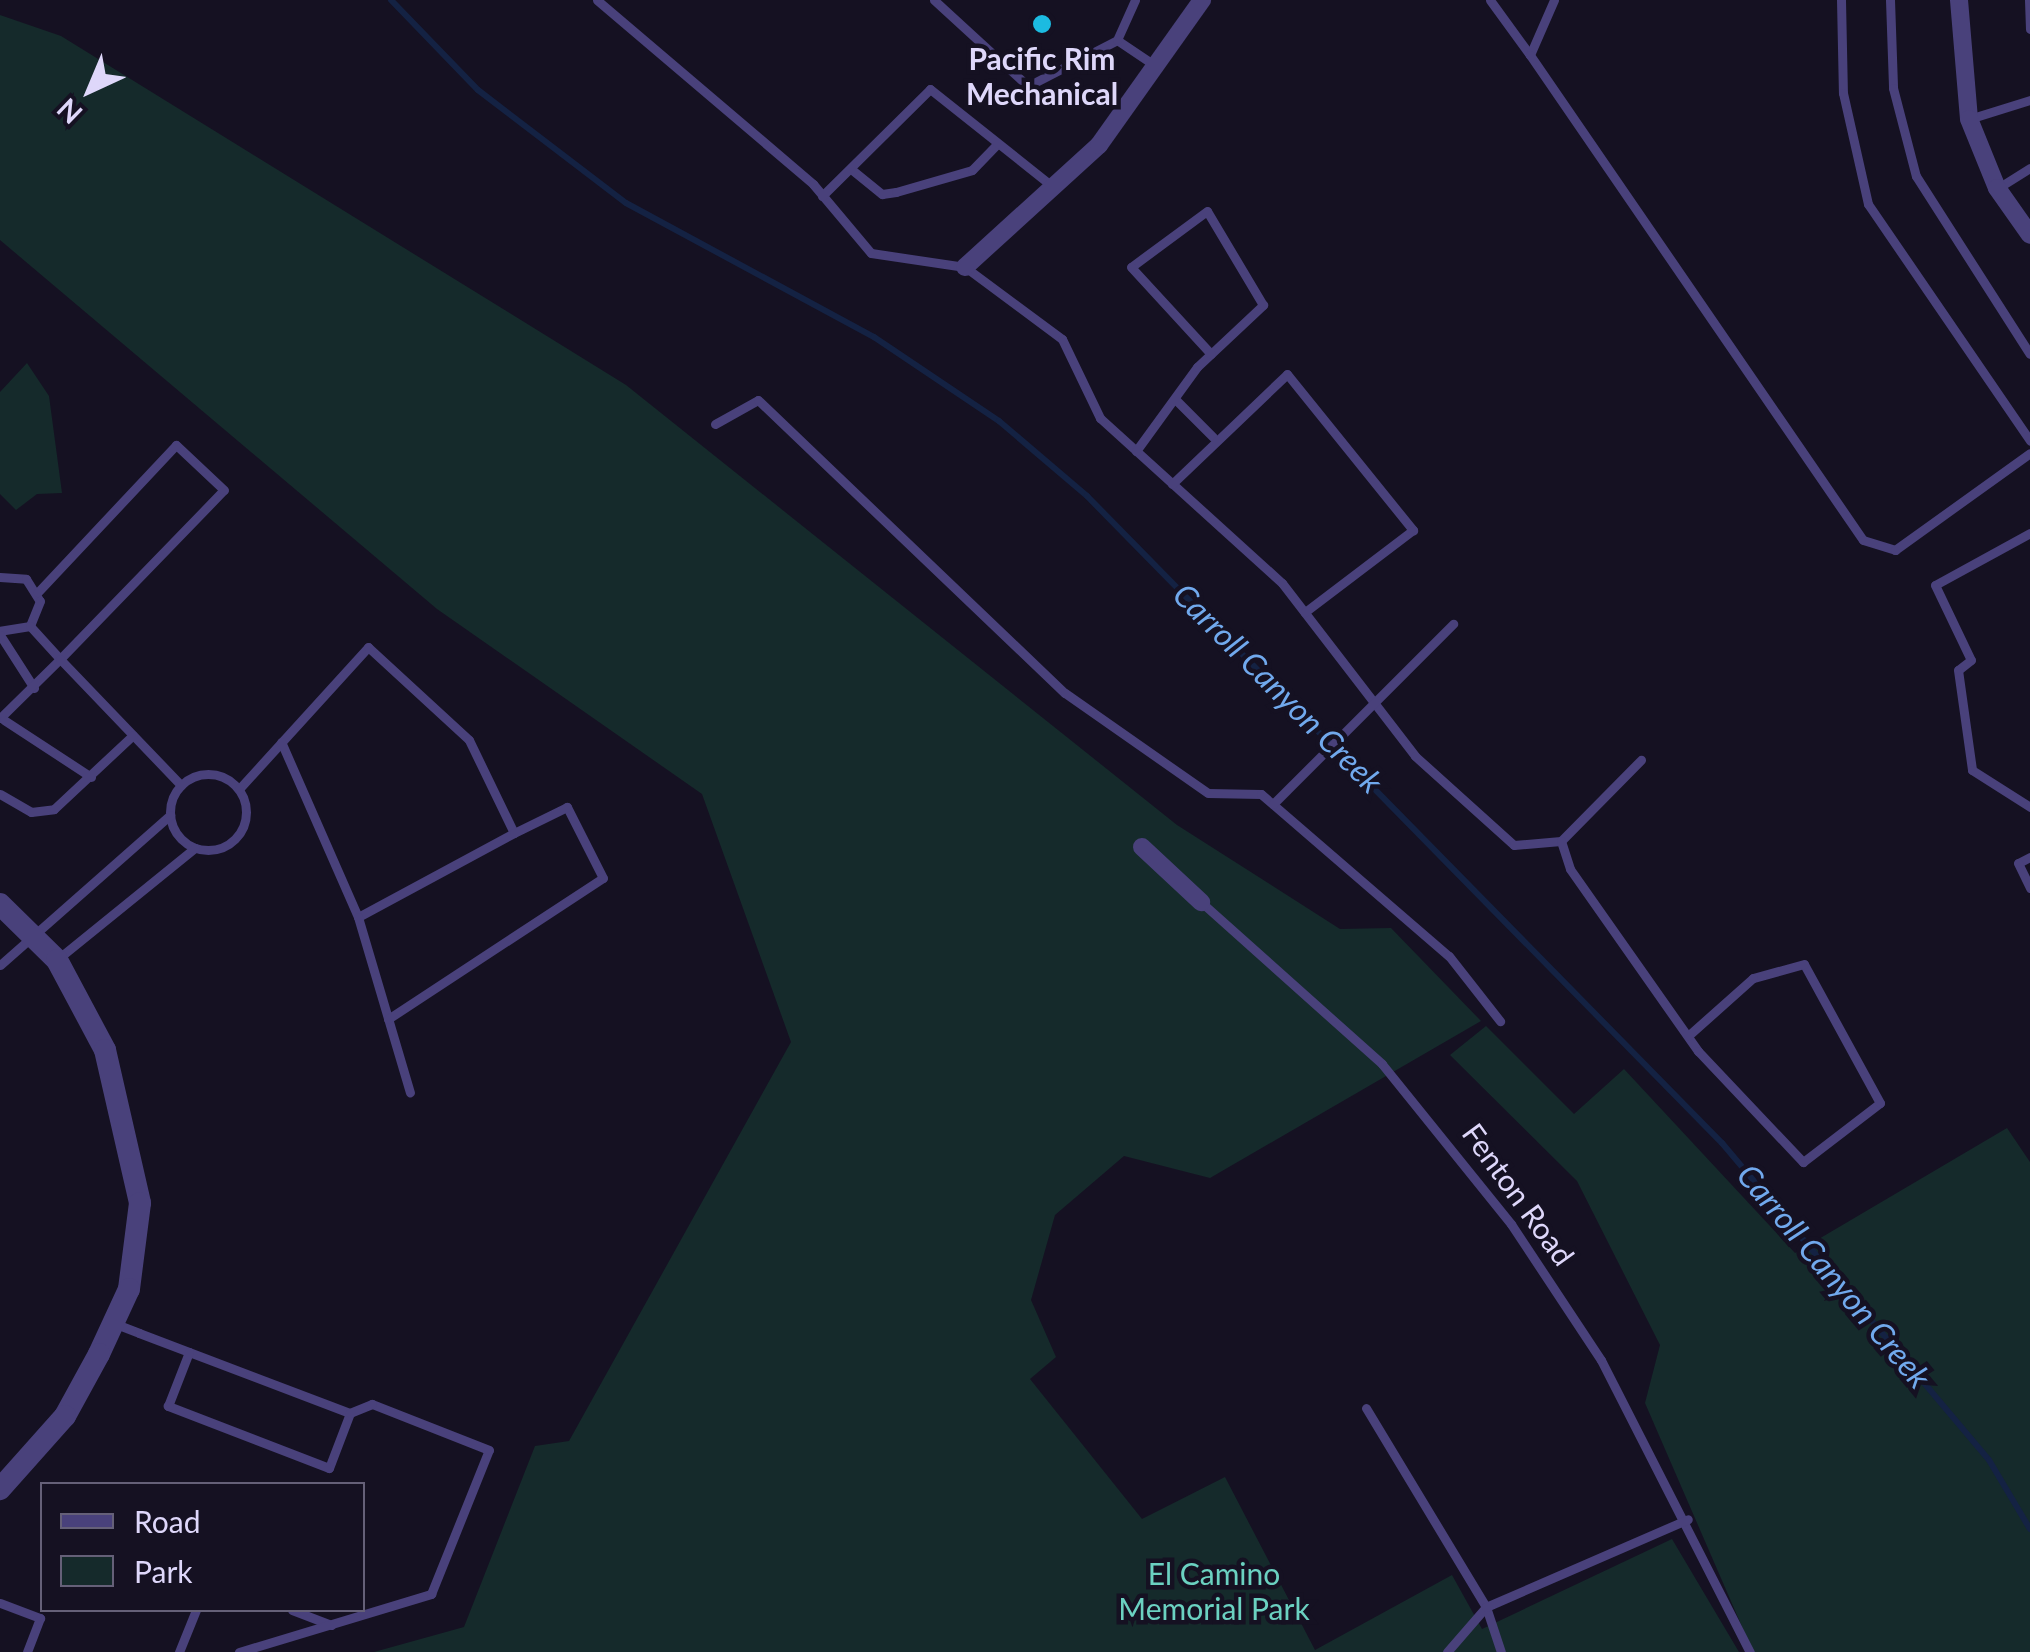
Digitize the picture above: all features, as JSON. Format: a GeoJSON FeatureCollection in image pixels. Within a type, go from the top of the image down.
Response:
{"type":"FeatureCollection","features":[{"type":"Feature","properties":{"kind":"street"},"geometry":{"type":"LineString","coordinates":[[965,268],[1053,187],[1158,68],[1202,0]]}},
{"type":"Feature","properties":{"kind":"street"},"geometry":{"type":"LineString","coordinates":[[1959,0],[1969,119],[1997,188],[2030,235]]}},
{"type":"Feature","properties":{"kind":"street","name":"Fenton Road"},"geometry":{"type":"LineString","coordinates":[[1142,847],[1200,902]]}},
{"type":"Feature","properties":{"kind":"street"},"geometry":{"type":"LineString","coordinates":[[0,904],[35,931],[57,960],[104,1050],[131,1134],[140,1203],[128,1289],[113,1322],[64,1416],[0,1489]]}},
{"type":"Feature","properties":{"kind":"lane"},"geometry":{"type":"LineString","coordinates":[[597,0],[822,196],[871,253],[965,268],[1062,339],[1100,418],[1305,612],[1415,756],[1514,845],[1561,841],[1641,760]]}},
{"type":"Feature","properties":{"kind":"lane"},"geometry":{"type":"LineString","coordinates":[[934,0],[1028,86],[1117,40],[1135,0]]}},
{"type":"Feature","properties":{"kind":"lane"},"geometry":{"type":"LineString","coordinates":[[1530,55],[1554,0]]}},
{"type":"Feature","properties":{"kind":"lane"},"geometry":{"type":"LineString","coordinates":[[1841,0],[1844,93],[1868,204],[2030,441]]}},
{"type":"Feature","properties":{"kind":"lane"},"geometry":{"type":"LineString","coordinates":[[1890,0],[1893,88],[1916,176],[2030,354]]}},
{"type":"Feature","properties":{"kind":"lane"},"geometry":{"type":"LineString","coordinates":[[2029,0],[2030,30]]}},
{"type":"Feature","properties":{"kind":"lane"},"geometry":{"type":"LineString","coordinates":[[1495,2],[1863,540],[1895,550],[2030,453]]}},
{"type":"Feature","properties":{"kind":"lane"},"geometry":{"type":"LineString","coordinates":[[1117,40],[1158,68]]}},
{"type":"Feature","properties":{"kind":"lane"},"geometry":{"type":"LineString","coordinates":[[822,196],[930,90],[1053,187]]}},
{"type":"Feature","properties":{"kind":"lane"},"geometry":{"type":"LineString","coordinates":[[1969,119],[2030,100]]}},
{"type":"Feature","properties":{"kind":"lane"},"geometry":{"type":"LineString","coordinates":[[852,169],[882,194],[896,192],[972,170],[996,145]]}},
{"type":"Feature","properties":{"kind":"lane"},"geometry":{"type":"LineString","coordinates":[[1997,188],[2030,168]]}},
{"type":"Feature","properties":{"kind":"lane"},"geometry":{"type":"LineString","coordinates":[[1136,452],[1211,354],[1263,305],[1207,212],[1131,267],[1211,354]]}},
{"type":"Feature","properties":{"kind":"lane"},"geometry":{"type":"LineString","coordinates":[[1172,484],[1212,436],[1287,374],[1414,530],[1305,612]]}},
{"type":"Feature","properties":{"kind":"lane"},"geometry":{"type":"LineString","coordinates":[[715,424],[758,400],[1065,693],[1208,793],[1261,794],[1449,956],[1500,1020]]}},
{"type":"Feature","properties":{"kind":"lane"},"geometry":{"type":"LineString","coordinates":[[1177,400],[1212,436]]}},
{"type":"Feature","properties":{"kind":"lane"},"geometry":{"type":"LineString","coordinates":[[30,626],[38,592],[176,445],[224,490],[2,719],[91,776]]}},
{"type":"Feature","properties":{"kind":"lane"},"geometry":{"type":"LineString","coordinates":[[2030,533],[1936,585],[1971,660],[1958,670],[1972,770],[2030,807]]}},
{"type":"Feature","properties":{"kind":"lane"},"geometry":{"type":"LineString","coordinates":[[0,577],[26,579],[38,592]]}},
{"type":"Feature","properties":{"kind":"lane"},"geometry":{"type":"LineString","coordinates":[[1273,804],[1453,624]]}},
{"type":"Feature","properties":{"kind":"lane"},"geometry":{"type":"LineString","coordinates":[[30,626],[0,633],[34,688]]}},
{"type":"Feature","properties":{"kind":"lane"},"geometry":{"type":"LineString","coordinates":[[30,626],[181,785]]}},
{"type":"Feature","properties":{"kind":"lane"},"geometry":{"type":"LineString","coordinates":[[57,960],[195,848],[217,849],[242,830],[238,789],[368,647],[469,740],[514,833]]}},
{"type":"Feature","properties":{"kind":"lane"},"geometry":{"type":"LineString","coordinates":[[0,794],[43,812],[91,776],[133,735]]}},
{"type":"Feature","properties":{"kind":"lane"},"geometry":{"type":"LineString","coordinates":[[281,742],[358,917],[410,1092]]}},
{"type":"Feature","properties":{"kind":"lane"},"geometry":{"type":"LineString","coordinates":[[0,965],[170,815],[181,785],[210,774],[238,789]]}},
{"type":"Feature","properties":{"kind":"lane"},"geometry":{"type":"LineString","coordinates":[[358,917],[567,806],[603,878],[388,1020]]}},
{"type":"Feature","properties":{"kind":"lane"},"geometry":{"type":"LineString","coordinates":[[170,815],[195,848]]}},
{"type":"Feature","properties":{"kind":"lane"},"geometry":{"type":"LineString","coordinates":[[1561,841],[1570,869],[1688,1036],[1802,1162],[1880,1103],[1804,964],[1754,978],[1688,1036]]}},
{"type":"Feature","properties":{"kind":"lane"},"geometry":{"type":"LineString","coordinates":[[2030,857],[2018,863],[2030,888]]}},
{"type":"Feature","properties":{"kind":"lane","name":"Fenton Road"},"geometry":{"type":"LineString","coordinates":[[1200,902],[1431,1119],[1601,1360],[1688,1519],[1750,1652]]}},
{"type":"Feature","properties":{"kind":"lane"},"geometry":{"type":"LineString","coordinates":[[113,1322],[350,1413],[372,1404],[489,1450],[431,1594],[239,1652]]}},
{"type":"Feature","properties":{"kind":"lane"},"geometry":{"type":"LineString","coordinates":[[189,1352],[168,1406],[240,1434],[330,1468],[350,1413]]}},
{"type":"Feature","properties":{"kind":"lane"},"geometry":{"type":"LineString","coordinates":[[1366,1408],[1486,1607],[1500,1652]]}},
{"type":"Feature","properties":{"kind":"lane"},"geometry":{"type":"LineString","coordinates":[[1448,1652],[1486,1607],[1688,1519]]}},
{"type":"Feature","properties":{"kind":"lane"},"geometry":{"type":"LineString","coordinates":[[0,1603],[40,1618],[28,1652]]}},
{"type":"Feature","properties":{"kind":"lane"},"geometry":{"type":"LineString","coordinates":[[179,1652],[195,1612]]}},
{"type":"Feature","properties":{"kind":"lane"},"geometry":{"type":"LineString","coordinates":[[297,1612],[331,1625]]}},
{"type":"Feature","properties":{"kind":"green space","name":"El Camino Memorial Park"},"geometry":{"type":"Polygon","coordinates":[[[0,15],[61,36],[626,385],[1177,825],[1340,929],[1391,928],[1481,1021],[1210,1178],[1124,1156],[1055,1215],[1031,1300],[1056,1357],[1030,1379],[1142,1519],[1225,1477],[1315,1650],[1452,1575],[1482,1629],[1672,1539],[1739,1652],[374,1652],[464,1627],[535,1446],[569,1441],[791,1042],[702,794],[437,609],[0,240],[0,15]]]}},
{"type":"Feature","properties":{"kind":"green space"},"geometry":{"type":"Polygon","coordinates":[[[27,363],[49,396],[62,493],[37,494],[16,510],[0,494],[0,392],[27,363]]]}},
{"type":"Feature","properties":{"kind":"green space"},"geometry":{"type":"Polygon","coordinates":[[[1486,1026],[1574,1114],[1624,1069],[1795,1253],[2007,1128],[2030,1162],[2030,1652],[1753,1652],[1645,1403],[1660,1345],[1577,1181],[1450,1055],[1486,1026]]]}},
{"type":"Feature","properties":{"kind":"waterway","name":"Carroll Canyon Creek"},"geometry":{"type":"LineString","coordinates":[[391,0],[478,90],[626,203],[874,337],[999,421],[1087,496],[1722,1143],[1989,1460],[2030,1529]]}},
{"type":"Feature","properties":{"kind":"place","name":"Pacific Rim Mechanical"},"geometry":{"type":"Point","coordinates":[1042,24]}}]}
